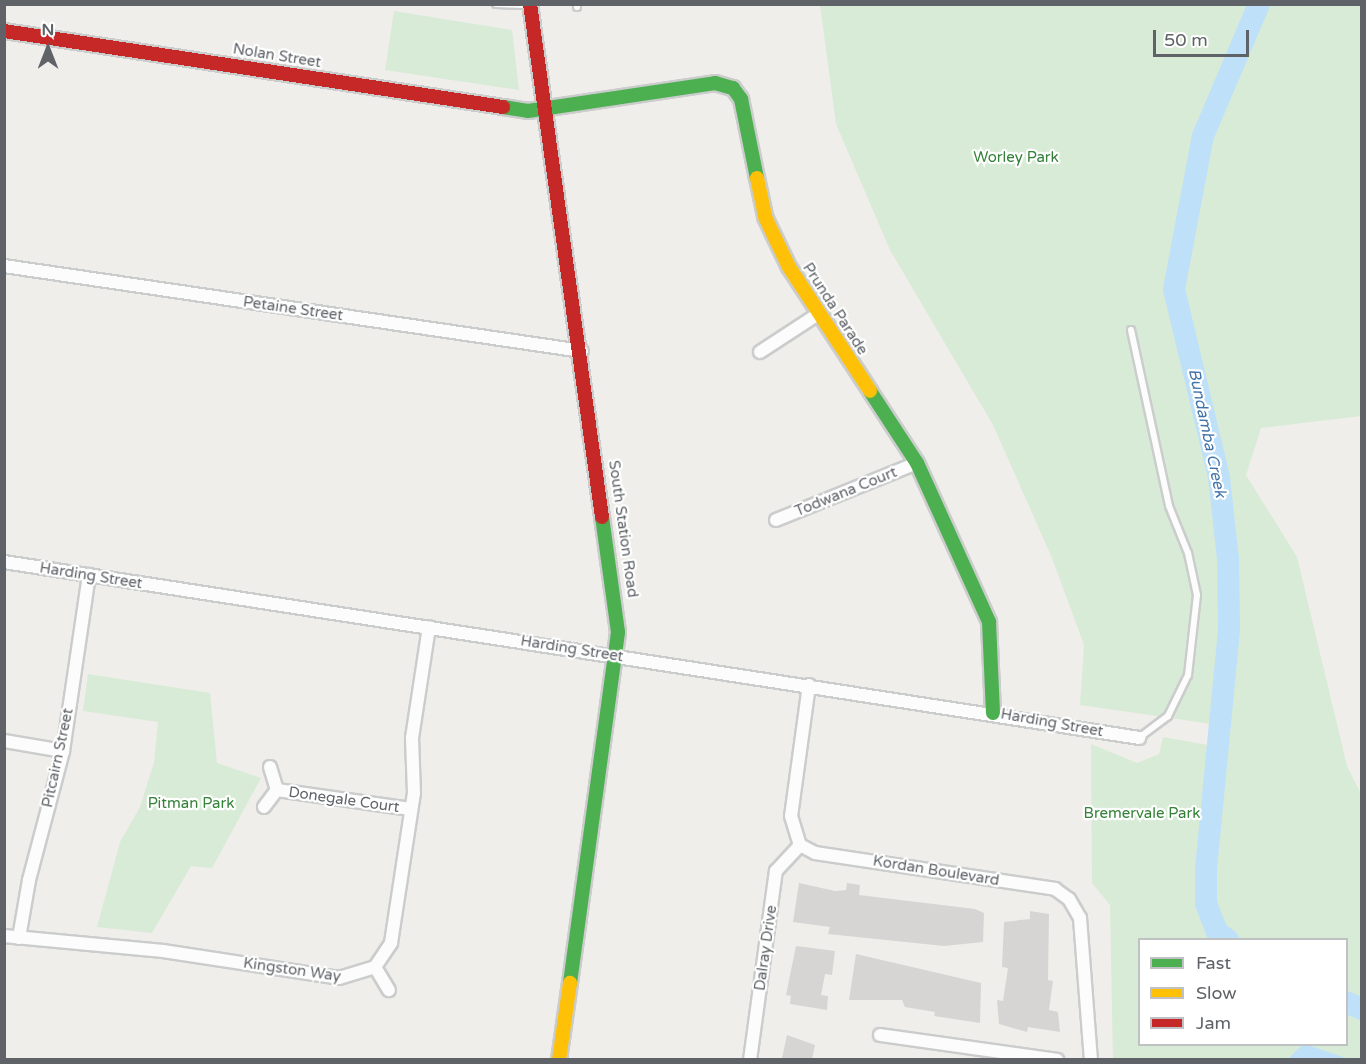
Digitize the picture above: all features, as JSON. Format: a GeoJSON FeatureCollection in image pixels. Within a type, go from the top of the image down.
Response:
{"type":"FeatureCollection","features":[{"type":"Feature","properties":{"kind":"street","name":"South Station Road"},"geometry":{"type":"LineString","coordinates":[[530,5],[582,351],[614,589],[616,656],[560,1059]]}},
{"type":"Feature","properties":{"kind":"street","name":"Nolan Street"},"geometry":{"type":"LineString","coordinates":[[4,31],[528,111],[545,109]]}},
{"type":"Feature","properties":{"kind":"street","name":"Prunda Parade"},"geometry":{"type":"LineString","coordinates":[[545,109],[715,83],[733,88],[741,99],[765,217],[818,314],[917,463],[988,622],[993,713]]}},
{"type":"Feature","properties":{"kind":"street","name":"Petaine Street"},"geometry":{"type":"LineString","coordinates":[[4,266],[582,351]]}},
{"type":"Feature","properties":{"kind":"street"},"geometry":{"type":"LineString","coordinates":[[760,352],[818,314]]}},
{"type":"Feature","properties":{"kind":"street","name":"Todwana Court"},"geometry":{"type":"LineString","coordinates":[[776,520],[917,463]]}},
{"type":"Feature","properties":{"kind":"street","name":"Harding Street"},"geometry":{"type":"LineString","coordinates":[[4,562],[993,713],[1139,738]]}},
{"type":"Feature","properties":{"kind":"street","name":"Pitcairn Street"},"geometry":{"type":"LineString","coordinates":[[19,938],[29,880],[63,751],[89,575]]}},
{"type":"Feature","properties":{"kind":"street"},"geometry":{"type":"LineString","coordinates":[[389,990],[375,967],[391,943],[411,809],[412,738],[429,627]]}},
{"type":"Feature","properties":{"kind":"street"},"geometry":{"type":"LineString","coordinates":[[800,845],[791,816],[809,685]]}},
{"type":"Feature","properties":{"kind":"street"},"geometry":{"type":"LineString","coordinates":[[4,741],[63,751]]}},
{"type":"Feature","properties":{"kind":"street","name":"Donegale Court"},"geometry":{"type":"LineString","coordinates":[[270,767],[277,790]]}},
{"type":"Feature","properties":{"kind":"street","name":"Donegale Court"},"geometry":{"type":"LineString","coordinates":[[277,790],[411,809]]}},
{"type":"Feature","properties":{"kind":"street","name":"Donegale Court"},"geometry":{"type":"LineString","coordinates":[[264,807],[277,790]]}},
{"type":"Feature","properties":{"kind":"street","name":"Dalray Drive"},"geometry":{"type":"LineString","coordinates":[[750,1059],[776,870],[800,845]]}},
{"type":"Feature","properties":{"kind":"street","name":"Kordan Boulevard"},"geometry":{"type":"LineString","coordinates":[[800,845],[815,853],[1055,889],[1069,899],[1080,918],[1090,1059]]}},
{"type":"Feature","properties":{"kind":"street","name":"Kingston Way"},"geometry":{"type":"LineString","coordinates":[[4,936],[163,951],[339,978],[375,967]]}},
{"type":"Feature","properties":{"kind":"street"},"geometry":{"type":"LineString","coordinates":[[880,1035],[1057,1059]]}},
{"type":"Feature","properties":{"kind":"lane"},"geometry":{"type":"LineString","coordinates":[[496,4],[530,5]]}},
{"type":"Feature","properties":{"kind":"lane"},"geometry":{"type":"LineString","coordinates":[[1131,330],[1169,506],[1188,553],[1197,595],[1188,675],[1168,716],[1139,738]]}},
{"type":"Feature","properties":{"kind":"green space"},"geometry":{"type":"Polygon","coordinates":[[[820,5],[1361,5],[1361,416],[1261,428],[1246,475],[1297,557],[1347,766],[1361,794],[1361,1059],[1113,1059],[1110,905],[1092,883],[1091,744],[1137,763],[1159,754],[1163,737],[1213,746],[1212,724],[1080,705],[1084,645],[1052,558],[993,425],[890,250],[836,124],[820,5]]]}},
{"type":"Feature","properties":{"kind":"green space"},"geometry":{"type":"Polygon","coordinates":[[[394,11],[512,30],[519,90],[385,70],[394,11]]]}},
{"type":"Feature","properties":{"kind":"green space","name":"Pitman Park"},"geometry":{"type":"Polygon","coordinates":[[[88,674],[210,693],[217,763],[261,778],[212,868],[191,866],[152,933],[97,927],[120,842],[140,807],[154,762],[158,722],[83,711],[88,674]]]}},
{"type":"Feature","properties":{"kind":"water"},"geometry":{"type":"Polygon","coordinates":[[[1301,1046],[1311,1046],[1349,1059],[1288,1059],[1301,1046]]]}},
{"type":"Feature","properties":{"kind":"building"},"geometry":{"type":"Polygon","coordinates":[[[799,883],[835,891],[846,890],[847,883],[860,885],[859,895],[975,909],[984,913],[983,942],[944,946],[828,934],[830,927],[793,922],[799,883]]]}},
{"type":"Feature","properties":{"kind":"building"},"geometry":{"type":"Polygon","coordinates":[[[1030,911],[1049,914],[1048,980],[1053,981],[1049,1010],[1058,1012],[1060,1032],[1028,1027],[1027,1032],[999,1024],[997,1000],[1003,1001],[1008,968],[1002,967],[1004,922],[1030,919],[1030,911]]]}},
{"type":"Feature","properties":{"kind":"building"},"geometry":{"type":"Polygon","coordinates":[[[796,946],[835,951],[832,975],[825,974],[821,995],[828,996],[827,1010],[790,1004],[791,996],[786,995],[796,946]]]}},
{"type":"Feature","properties":{"kind":"building"},"geometry":{"type":"Polygon","coordinates":[[[856,954],[981,983],[980,1023],[934,1016],[935,1012],[905,1007],[902,1000],[849,1000],[856,954]]]}},
{"type":"Feature","properties":{"kind":"building"},"geometry":{"type":"Polygon","coordinates":[[[787,1035],[815,1045],[812,1059],[782,1058],[787,1035]]]}},
{"type":"Feature","properties":{"kind":"waterway","name":"Bundamba Creek"},"geometry":{"type":"LineString","coordinates":[[1225,938],[1217,932],[1206,904],[1206,869],[1229,629],[1228,559],[1219,477],[1174,289],[1203,136],[1259,4]]}},
{"type":"Feature","properties":{"kind":"waterway","name":"Bundamba Creek"},"geometry":{"type":"LineString","coordinates":[[1348,1003],[1362,1009]]}},
{"type":"Feature","properties":{"kind":"traffic: fast"},"geometry":{"type":"LineString","coordinates":[[503,107],[528,111],[715,83],[733,88],[741,99],[757,178]]}},
{"type":"Feature","properties":{"kind":"traffic: fast"},"geometry":{"type":"LineString","coordinates":[[870,391],[917,463],[989,622],[993,713]]}},
{"type":"Feature","properties":{"kind":"traffic: fast"},"geometry":{"type":"LineString","coordinates":[[570,983],[618,632],[602,517]]}},
{"type":"Feature","properties":{"kind":"traffic: slow"},"geometry":{"type":"LineString","coordinates":[[757,178],[765,217],[789,267],[870,391]]}},
{"type":"Feature","properties":{"kind":"traffic: slow"},"geometry":{"type":"LineString","coordinates":[[559,1060],[570,983]]}},
{"type":"Feature","properties":{"kind":"traffic: jam"},"geometry":{"type":"LineString","coordinates":[[530,4],[602,517]]}},
{"type":"Feature","properties":{"kind":"traffic: jam"},"geometry":{"type":"LineString","coordinates":[[4,31],[503,107]]}},
{"type":"Feature","properties":{"kind":"park label","name":"Worley Park"},"geometry":{"type":"Point","coordinates":[1016,158]}},
{"type":"Feature","properties":{"kind":"park label","name":"Bremervale Park"},"geometry":{"type":"Point","coordinates":[1142,814]}}]}
